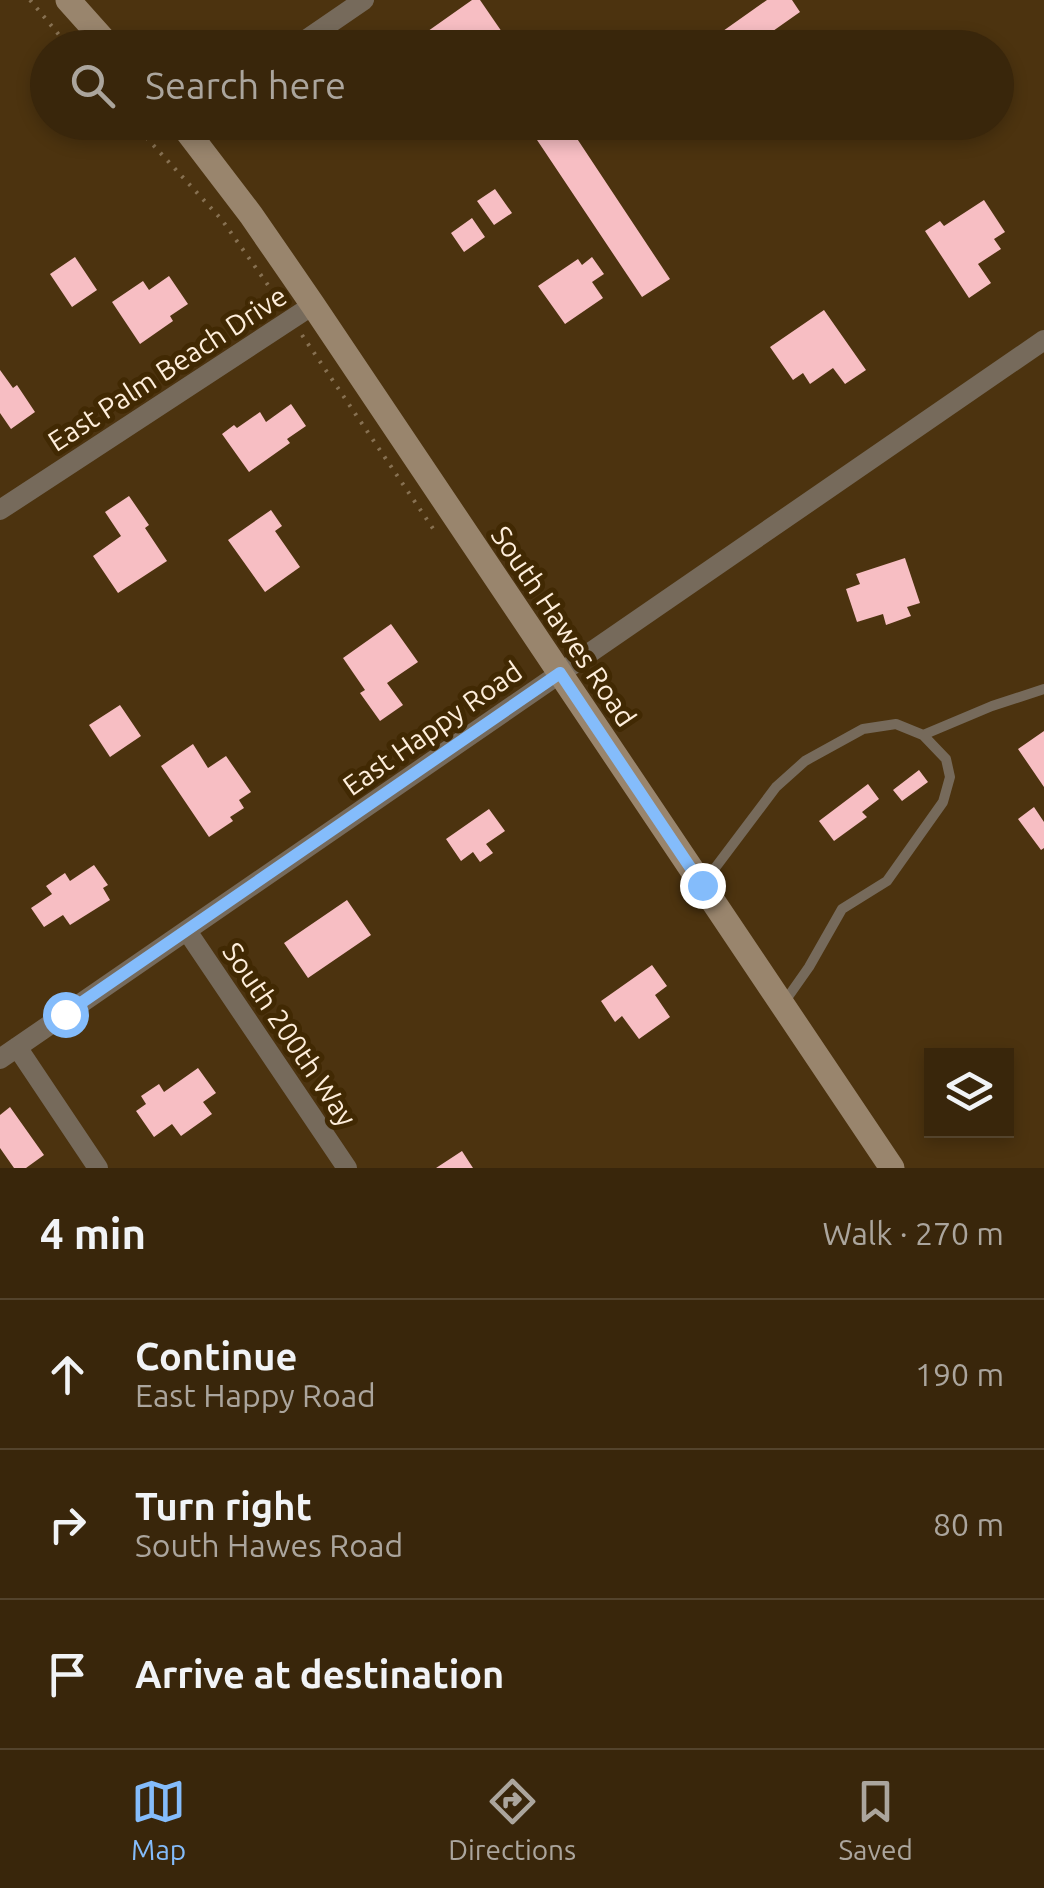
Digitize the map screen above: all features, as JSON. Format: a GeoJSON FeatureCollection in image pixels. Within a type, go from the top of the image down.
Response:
{"type":"FeatureCollection","features":[{"type":"Feature","properties":{"kind":"main road"},"geometry":{"type":"LineString","coordinates":[[68,0],[95,30]]}},
{"type":"Feature","properties":{"kind":"main road","name":"South Hawes Road"},"geometry":{"type":"LineString","coordinates":[[194,140],[228,184],[302,313],[560,673],[892,1168]]}},
{"type":"Feature","properties":{"kind":"street"},"geometry":{"type":"LineString","coordinates":[[320,30],[364,0]]}},
{"type":"Feature","properties":{"kind":"street","name":"East Palm Beach Drive"},"geometry":{"type":"LineString","coordinates":[[0,510],[302,313]]}},
{"type":"Feature","properties":{"kind":"street","name":"East Happy Road"},"geometry":{"type":"LineString","coordinates":[[8,1053],[1044,340]]}},
{"type":"Feature","properties":{"kind":"street","name":"South 200th Way"},"geometry":{"type":"LineString","coordinates":[[187,931],[347,1168]]}},
{"type":"Feature","properties":{"kind":"street"},"geometry":{"type":"LineString","coordinates":[[8,1053],[98,1168]]}},
{"type":"Feature","properties":{"kind":"lane"},"geometry":{"type":"LineString","coordinates":[[923,735],[1044,689]]}},
{"type":"Feature","properties":{"kind":"lane"},"geometry":{"type":"LineString","coordinates":[[702,885],[776,788],[805,761],[864,729],[896,724],[923,735],[946,759],[950,778],[943,802],[887,881],[842,909],[782,1005]]}},
{"type":"Feature","properties":{"kind":"path"},"geometry":{"type":"LineString","coordinates":[[30,0],[55,30]]}},
{"type":"Feature","properties":{"kind":"path"},"geometry":{"type":"LineString","coordinates":[[149,140],[302,313],[442,543]]}},
{"type":"Feature","properties":{"kind":"building"},"geometry":{"type":"Polygon","coordinates":[[[472,0],[480,0],[501,30],[430,30],[472,0]]]}},
{"type":"Feature","properties":{"kind":"building"},"geometry":{"type":"Polygon","coordinates":[[[767,0],[792,0],[800,12],[774,30],[724,30],[767,0]]]}},
{"type":"Feature","properties":{"kind":"building"},"geometry":{"type":"Polygon","coordinates":[[[537,140],[578,140],[670,279],[642,297],[537,140]]]}},
{"type":"Feature","properties":{"kind":"building"},"geometry":{"type":"Polygon","coordinates":[[[495,189],[512,213],[494,225],[477,201],[495,189]]]}},
{"type":"Feature","properties":{"kind":"building"},"geometry":{"type":"Polygon","coordinates":[[[984,200],[1005,232],[994,239],[1001,249],[978,264],[991,283],[969,298],[925,231],[940,221],[944,226],[984,200]]]}},
{"type":"Feature","properties":{"kind":"building"},"geometry":{"type":"Polygon","coordinates":[[[472,218],[485,237],[464,252],[451,233],[472,218]]]}},
{"type":"Feature","properties":{"kind":"building"},"geometry":{"type":"Polygon","coordinates":[[[75,257],[97,290],[72,307],[50,274],[75,257]]]}},
{"type":"Feature","properties":{"kind":"building"},"geometry":{"type":"Polygon","coordinates":[[[592,257],[604,274],[592,282],[603,298],[565,324],[538,286],[578,259],[582,265],[592,257]]]}},
{"type":"Feature","properties":{"kind":"building"},"geometry":{"type":"Polygon","coordinates":[[[169,276],[188,304],[170,316],[173,321],[140,344],[112,302],[143,281],[149,290],[169,276]]]}},
{"type":"Feature","properties":{"kind":"building"},"geometry":{"type":"Polygon","coordinates":[[[824,310],[866,370],[845,384],[833,368],[810,384],[803,373],[793,380],[770,347],[824,310]]]}},
{"type":"Feature","properties":{"kind":"building"},"geometry":{"type":"Polygon","coordinates":[[[0,370],[13,388],[17,385],[35,412],[11,429],[0,413],[0,370]]]}},
{"type":"Feature","properties":{"kind":"building"},"geometry":{"type":"Polygon","coordinates":[[[291,404],[306,426],[287,439],[290,443],[249,472],[222,434],[260,412],[266,422],[291,404]]]}},
{"type":"Feature","properties":{"kind":"building"},"geometry":{"type":"Polygon","coordinates":[[[129,496],[167,561],[118,593],[93,556],[121,536],[105,512],[129,496]]]}},
{"type":"Feature","properties":{"kind":"building"},"geometry":{"type":"Polygon","coordinates":[[[271,510],[282,526],[275,531],[300,567],[265,592],[228,540],[271,510]]]}},
{"type":"Feature","properties":{"kind":"building"},"geometry":{"type":"Polygon","coordinates":[[[905,558],[920,603],[907,607],[911,616],[886,625],[883,614],[857,622],[846,589],[860,584],[856,574],[905,558]]]}},
{"type":"Feature","properties":{"kind":"building"},"geometry":{"type":"Polygon","coordinates":[[[391,624],[418,662],[387,683],[403,705],[380,721],[360,693],[365,690],[343,658],[391,624]]]}},
{"type":"Feature","properties":{"kind":"building"},"geometry":{"type":"Polygon","coordinates":[[[120,705],[141,736],[110,757],[89,725],[120,705]]]}},
{"type":"Feature","properties":{"kind":"building"},"geometry":{"type":"Polygon","coordinates":[[[1044,731],[1044,787],[1018,749],[1044,731]]]}},
{"type":"Feature","properties":{"kind":"building"},"geometry":{"type":"Polygon","coordinates":[[[193,744],[208,768],[226,756],[251,792],[239,800],[244,808],[230,817],[233,821],[209,837],[161,766],[193,744]]]}},
{"type":"Feature","properties":{"kind":"building"},"geometry":{"type":"Polygon","coordinates":[[[919,770],[928,782],[902,801],[893,790],[919,770]]]}},
{"type":"Feature","properties":{"kind":"building"},"geometry":{"type":"Polygon","coordinates":[[[868,784],[879,799],[862,812],[867,817],[834,841],[819,821],[868,784]]]}},
{"type":"Feature","properties":{"kind":"building"},"geometry":{"type":"Polygon","coordinates":[[[1034,807],[1044,822],[1041,850],[1018,819],[1034,807]]]}},
{"type":"Feature","properties":{"kind":"building"},"geometry":{"type":"Polygon","coordinates":[[[489,809],[505,831],[486,844],[493,853],[480,862],[473,852],[461,861],[446,839],[489,809]]]}},
{"type":"Feature","properties":{"kind":"building"},"geometry":{"type":"Polygon","coordinates":[[[94,865],[108,885],[103,888],[110,900],[70,925],[63,915],[44,927],[31,908],[52,894],[46,886],[65,873],[70,881],[94,865]]]}},
{"type":"Feature","properties":{"kind":"building"},"geometry":{"type":"Polygon","coordinates":[[[347,900],[371,935],[308,978],[284,943],[347,900]]]}},
{"type":"Feature","properties":{"kind":"building"},"geometry":{"type":"Polygon","coordinates":[[[652,965],[667,986],[655,995],[670,1017],[639,1039],[622,1016],[615,1022],[601,1001],[652,965]]]}},
{"type":"Feature","properties":{"kind":"building"},"geometry":{"type":"Polygon","coordinates":[[[198,1068],[216,1093],[203,1102],[212,1114],[181,1136],[172,1124],[154,1137],[136,1111],[146,1104],[141,1096],[159,1084],[164,1092],[198,1068]]]}},
{"type":"Feature","properties":{"kind":"building"},"geometry":{"type":"Polygon","coordinates":[[[10,1107],[44,1155],[26,1168],[14,1168],[0,1148],[0,1115],[10,1107]]]}},
{"type":"Feature","properties":{"kind":"building"},"geometry":{"type":"Polygon","coordinates":[[[462,1151],[473,1168],[436,1168],[462,1151]]]}},
{"type":"Feature","properties":{"kind":"route"},"geometry":{"type":"LineString","coordinates":[[65,1014],[560,673],[702,885]]}}]}
